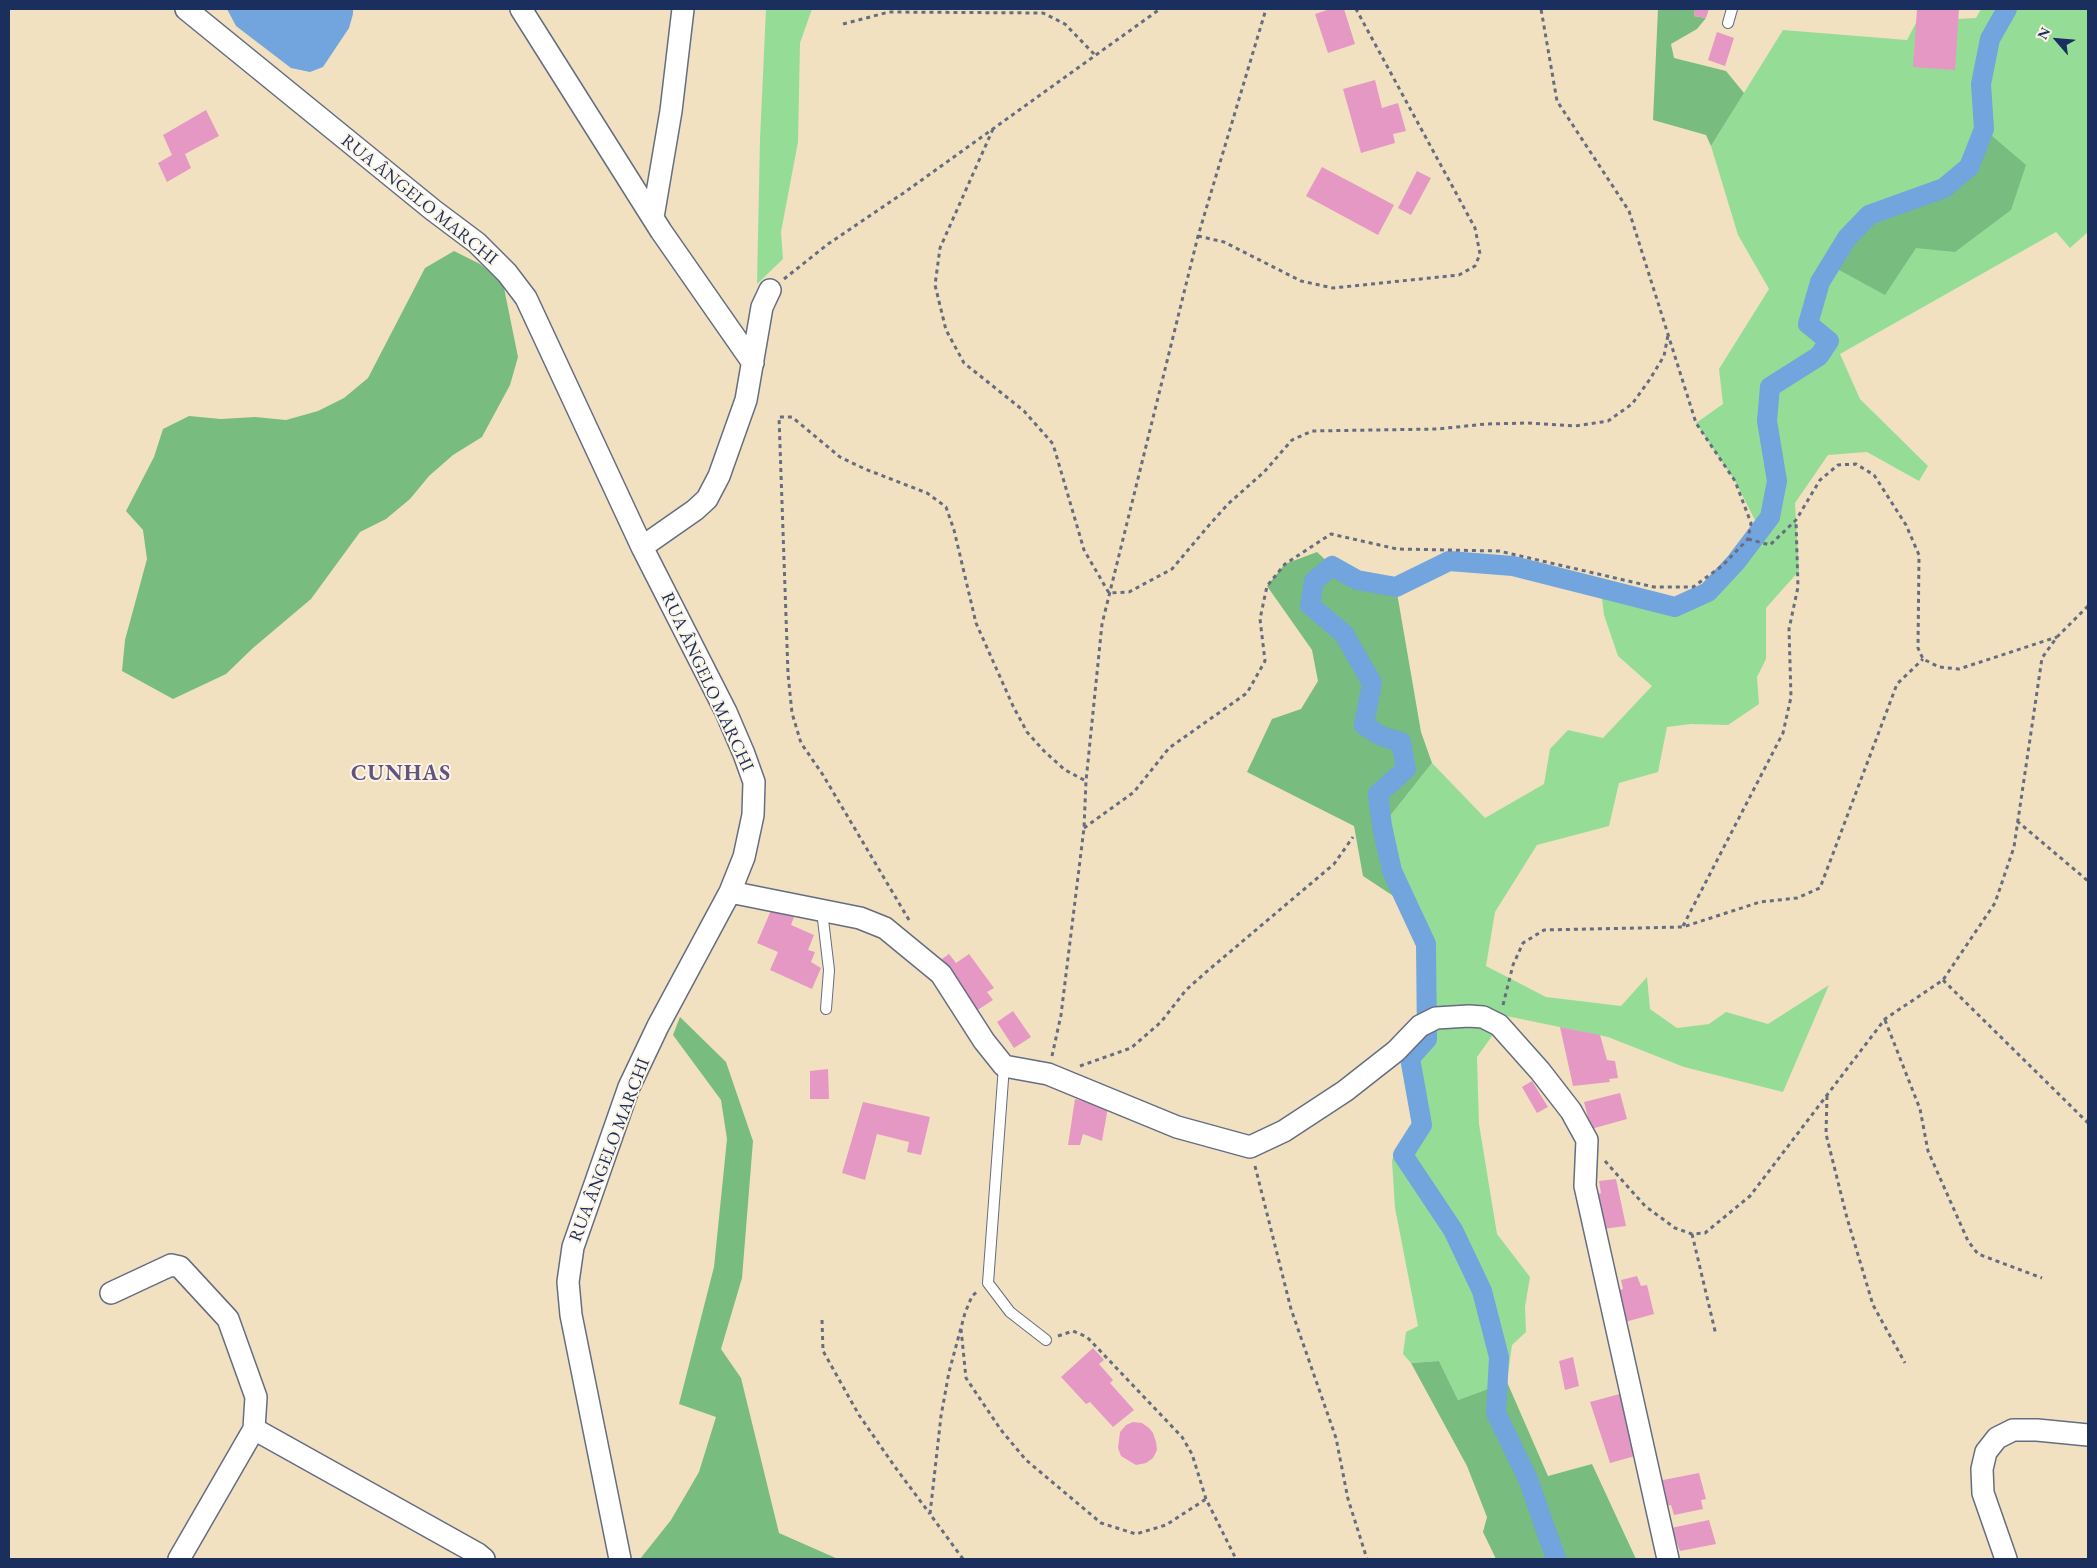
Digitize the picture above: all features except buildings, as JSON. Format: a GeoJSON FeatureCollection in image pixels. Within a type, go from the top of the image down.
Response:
{"type":"FeatureCollection","features":[{"type":"Feature","properties":{"kind":"street","name":"RUA ÂNGELO MARCHI"},"geometry":{"type":"LineString","coordinates":[[186,9],[432,210],[477,243],[507,272],[526,298],[642,547],[726,712],[754,782],[752,824],[744,857],[730,892],[658,1026],[629,1087],[572,1247],[568,1282],[571,1315],[620,1559]]}},
{"type":"Feature","properties":{"kind":"street"},"geometry":{"type":"LineString","coordinates":[[521,9],[653,217],[753,363]]}},
{"type":"Feature","properties":{"kind":"street"},"geometry":{"type":"LineString","coordinates":[[653,217],[671,111],[683,9]]}},
{"type":"Feature","properties":{"kind":"street"},"geometry":{"type":"LineString","coordinates":[[642,547],[678,523],[707,499],[719,476],[746,400],[762,307],[770,290]]}},
{"type":"Feature","properties":{"kind":"street"},"geometry":{"type":"LineString","coordinates":[[730,892],[822,912],[860,918],[884,928],[941,974],[984,1041],[1004,1066],[1048,1074],[1177,1127],[1250,1147],[1284,1131],[1345,1091],[1425,1024],[1436,1018],[1483,1017],[1499,1025],[1545,1077],[1570,1111],[1587,1140],[1585,1186],[1668,1559]]}},
{"type":"Feature","properties":{"kind":"street"},"geometry":{"type":"LineString","coordinates":[[110,1293],[171,1265],[180,1266],[228,1319],[256,1397],[254,1429],[179,1559]]}},
{"type":"Feature","properties":{"kind":"street"},"geometry":{"type":"LineString","coordinates":[[254,1429],[484,1559]]}},
{"type":"Feature","properties":{"kind":"street"},"geometry":{"type":"LineString","coordinates":[[2006,1559],[1983,1493],[1982,1469],[1986,1452],[1997,1438],[2013,1430],[2037,1430],[2088,1435]]}},
{"type":"Feature","properties":{"kind":"lane"},"geometry":{"type":"LineString","coordinates":[[1728,23],[1732,9]]}},
{"type":"Feature","properties":{"kind":"lane"},"geometry":{"type":"LineString","coordinates":[[822,912],[829,970],[826,1009]]}},
{"type":"Feature","properties":{"kind":"lane"},"geometry":{"type":"LineString","coordinates":[[1004,1066],[988,1283],[1010,1312],[1046,1340]]}},
{"type":"Feature","properties":{"kind":"path"},"geometry":{"type":"LineString","coordinates":[[770,290],[828,244],[1160,9]]}},
{"type":"Feature","properties":{"kind":"path"},"geometry":{"type":"LineString","coordinates":[[1266,9],[1198,236],[1109,593],[1097,667],[1086,781],[1084,828],[1061,1015],[1048,1074],[1092,1063],[1131,1048],[1161,1022],[1186,990],[1334,864],[1353,837]]}},
{"type":"Feature","properties":{"kind":"path"},"geometry":{"type":"LineString","coordinates":[[1198,236],[1224,242],[1301,281],[1333,288],[1459,275],[1475,266],[1480,254],[1475,228],[1356,9]]}},
{"type":"Feature","properties":{"kind":"path"},"geometry":{"type":"LineString","coordinates":[[1541,9],[1557,101],[1629,211],[1696,423],[1734,481],[1750,523],[1751,540]]}},
{"type":"Feature","properties":{"kind":"path"},"geometry":{"type":"LineString","coordinates":[[843,24],[889,12],[1043,13],[1065,24],[1095,55]]}},
{"type":"Feature","properties":{"kind":"path"},"geometry":{"type":"LineString","coordinates":[[992,129],[940,248],[935,285],[946,330],[964,363],[1024,411],[1053,444],[1084,550],[1109,593]]}},
{"type":"Feature","properties":{"kind":"path"},"geometry":{"type":"LineString","coordinates":[[1109,593],[1129,592],[1172,569],[1216,517],[1264,472],[1292,440],[1312,431],[1437,429],[1528,423],[1575,426],[1608,422],[1632,404],[1650,379],[1664,356],[1668,334]]}},
{"type":"Feature","properties":{"kind":"path"},"geometry":{"type":"LineString","coordinates":[[912,924],[801,743],[792,713],[788,674],[780,417],[792,417],[840,457],[865,470],[927,493],[946,507],[954,530],[976,623],[1013,706],[1027,732],[1044,751],[1066,770],[1086,781]]}},
{"type":"Feature","properties":{"kind":"path"},"geometry":{"type":"LineString","coordinates":[[1751,540],[1770,545],[1796,520],[1820,480],[1838,466],[1856,464],[1874,475],[1906,525],[1919,555],[1918,648],[1923,659],[1940,667],[1959,669],[2057,637]]}},
{"type":"Feature","properties":{"kind":"path"},"geometry":{"type":"LineString","coordinates":[[1683,926],[1783,733],[1791,697],[1789,630],[1798,587],[1796,520]]}},
{"type":"Feature","properties":{"kind":"path"},"geometry":{"type":"LineString","coordinates":[[1084,828],[1134,792],[1169,748],[1247,693],[1265,661],[1260,618],[1267,586],[1285,564],[1331,534],[1397,549],[1499,552],[1654,587],[1692,587],[1722,566],[1751,540]]}},
{"type":"Feature","properties":{"kind":"path"},"geometry":{"type":"LineString","coordinates":[[1587,1140],[1645,1206],[1675,1228],[1692,1234],[1705,1233],[1750,1196],[1885,1019],[1943,980],[1995,903],[2014,847],[2042,658],[2057,637],[2088,606]]}},
{"type":"Feature","properties":{"kind":"path"},"geometry":{"type":"LineString","coordinates":[[1499,1025],[1513,966],[1523,943],[1544,930],[1683,926],[1760,902],[1797,898],[1820,888],[1896,684],[1923,659]]}},
{"type":"Feature","properties":{"kind":"path"},"geometry":{"type":"LineString","coordinates":[[2017,821],[2088,880]]}},
{"type":"Feature","properties":{"kind":"path"},"geometry":{"type":"LineString","coordinates":[[1943,980],[2088,1123]]}},
{"type":"Feature","properties":{"kind":"path"},"geometry":{"type":"LineString","coordinates":[[1885,1019],[1920,1109],[1928,1151],[1968,1241],[1978,1254],[2042,1278]]}},
{"type":"Feature","properties":{"kind":"path"},"geometry":{"type":"LineString","coordinates":[[1827,1096],[1826,1134],[1846,1218],[1873,1305],[1905,1363]]}},
{"type":"Feature","properties":{"kind":"path"},"geometry":{"type":"LineString","coordinates":[[1250,1147],[1291,1309],[1336,1438],[1348,1499],[1367,1559]]}},
{"type":"Feature","properties":{"kind":"path"},"geometry":{"type":"LineString","coordinates":[[1692,1234],[1716,1336]]}},
{"type":"Feature","properties":{"kind":"path"},"geometry":{"type":"LineString","coordinates":[[930,1514],[941,1416],[949,1372],[965,1313],[972,1296],[988,1283]]}},
{"type":"Feature","properties":{"kind":"path"},"geometry":{"type":"LineString","coordinates":[[822,1320],[823,1351],[859,1415],[894,1467],[964,1559]]}},
{"type":"Feature","properties":{"kind":"path"},"geometry":{"type":"LineString","coordinates":[[961,1329],[966,1378],[996,1424],[1026,1460],[1101,1523],[1136,1534],[1166,1525],[1206,1499]]}},
{"type":"Feature","properties":{"kind":"path"},"geometry":{"type":"LineString","coordinates":[[1046,1340],[1073,1331],[1087,1337],[1182,1437],[1192,1454],[1206,1499],[1236,1559]]}},
{"type":"Feature","properties":{"kind":"green space"},"geometry":{"type":"Polygon","coordinates":[[[766,9],[812,9],[800,43],[798,142],[781,232],[783,259],[757,284],[760,139],[766,9]]]}},
{"type":"Feature","properties":{"kind":"green space"},"geometry":{"type":"Polygon","coordinates":[[[1658,9],[1695,9],[1694,16],[1706,18],[1697,29],[1671,44],[1674,58],[1726,71],[1744,93],[1711,146],[1706,135],[1653,120],[1658,9]]]}},
{"type":"Feature","properties":{"kind":"green space"},"geometry":{"type":"Polygon","coordinates":[[[1981,9],[2088,9],[2088,232],[2070,248],[2056,232],[1840,354],[1860,399],[1928,466],[1919,481],[1867,452],[1828,455],[1795,503],[1799,571],[1766,608],[1766,659],[1757,677],[1759,704],[1728,725],[1691,724],[1667,727],[1658,772],[1619,783],[1609,826],[1537,845],[1495,912],[1486,966],[1546,997],[1621,1006],[1647,977],[1650,1009],[1677,1028],[1709,1024],[1726,1012],[1768,1024],[1829,985],[1783,1092],[1684,1067],[1608,1037],[1487,1012],[1427,1007],[1426,944],[1392,871],[1382,826],[1432,763],[1485,818],[1544,784],[1550,749],[1568,730],[1603,738],[1652,686],[1618,656],[1604,615],[1601,589],[1675,607],[1708,592],[1736,562],[1760,530],[1735,481],[1696,423],[1723,404],[1719,369],[1769,289],[1738,235],[1711,146],[1783,30],[1907,40],[1917,21],[1976,18],[1981,9]]]}},
{"type":"Feature","properties":{"kind":"green space"},"geometry":{"type":"Polygon","coordinates":[[[1984,129],[2026,165],[2011,210],[1955,252],[1916,248],[1885,295],[1830,265],[1847,238],[1869,215],[1944,188],[1969,167],[1984,129]]]}},
{"type":"Feature","properties":{"kind":"green space"},"geometry":{"type":"Polygon","coordinates":[[[454,251],[480,264],[503,283],[518,357],[510,385],[482,437],[453,455],[429,476],[410,499],[386,519],[360,532],[311,599],[253,648],[226,674],[173,699],[122,671],[125,640],[147,559],[143,530],[126,511],[154,457],[163,429],[189,416],[221,419],[255,417],[286,420],[318,411],[344,398],[368,378],[425,268],[454,251]]]}},
{"type":"Feature","properties":{"kind":"green space"},"geometry":{"type":"Polygon","coordinates":[[[1317,552],[1332,566],[1357,580],[1396,587],[1421,732],[1432,763],[1382,826],[1392,870],[1407,905],[1363,876],[1354,826],[1247,772],[1272,719],[1301,709],[1318,681],[1312,650],[1267,586],[1285,564],[1317,552]]]}},
{"type":"Feature","properties":{"kind":"green space"},"geometry":{"type":"Polygon","coordinates":[[[680,1017],[726,1062],[753,1141],[742,1278],[721,1349],[741,1378],[779,1533],[838,1559],[640,1559],[671,1520],[699,1472],[716,1417],[679,1404],[714,1267],[727,1139],[721,1100],[673,1035],[680,1017]]]}},
{"type":"Feature","properties":{"kind":"green space"},"geometry":{"type":"Polygon","coordinates":[[[1476,1022],[1497,1029],[1477,1057],[1479,1124],[1497,1234],[1530,1277],[1525,1307],[1526,1332],[1512,1345],[1507,1382],[1458,1400],[1439,1361],[1411,1363],[1403,1354],[1406,1332],[1418,1326],[1395,1208],[1392,1160],[1415,1122],[1399,1046],[1427,1028],[1476,1022]]]}},
{"type":"Feature","properties":{"kind":"green space"},"geometry":{"type":"Polygon","coordinates":[[[1439,1361],[1458,1400],[1507,1382],[1548,1476],[1592,1464],[1636,1559],[1496,1559],[1483,1532],[1487,1517],[1467,1466],[1411,1363],[1439,1361]]]}},
{"type":"Feature","properties":{"kind":"water"},"geometry":{"type":"Polygon","coordinates":[[[227,9],[353,9],[353,14],[349,28],[323,67],[310,72],[291,68],[236,26],[227,9]]]}},
{"type":"Feature","properties":{"kind":"waterway"},"geometry":{"type":"LineString","coordinates":[[1556,1559],[1528,1479],[1496,1413],[1499,1357],[1482,1291],[1453,1230],[1403,1155],[1422,1125],[1410,1058],[1427,1039],[1426,944],[1392,871],[1382,826],[1378,794],[1406,769],[1401,742],[1381,736],[1364,725],[1372,683],[1344,634],[1310,605],[1314,581],[1332,566],[1357,580],[1396,587],[1449,561],[1513,566],[1675,607],[1708,592],[1736,562],[1770,517],[1777,481],[1767,421],[1770,387],[1819,356],[1829,341],[1808,324],[1820,282],[1847,238],[1869,215],[1944,188],[1969,167],[1984,129],[1981,84],[1990,39],[2007,9]]}},
{"type":"Feature","properties":{"kind":"district","name":"CUNHAS"},"geometry":{"type":"Point","coordinates":[401,774]}}]}
